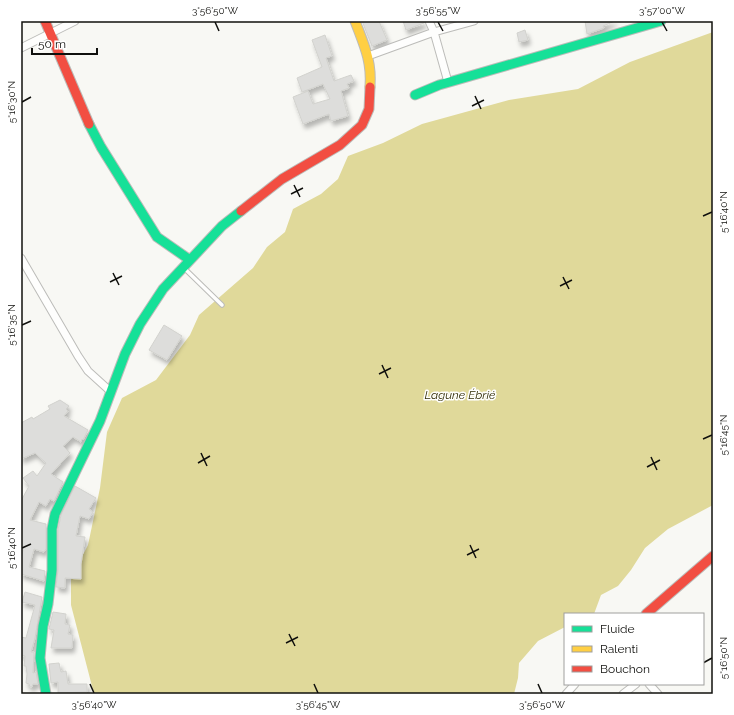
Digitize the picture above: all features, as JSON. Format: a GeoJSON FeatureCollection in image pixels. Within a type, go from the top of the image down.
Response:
{"type":"FeatureCollection","features":[{"type":"Feature","properties":{"kind":"street"},"geometry":{"type":"LineString","coordinates":[[45,21],[87,119],[101,147],[158,237],[190,260]]}},
{"type":"Feature","properties":{"kind":"street"},"geometry":{"type":"LineString","coordinates":[[21,48],[75,21]]}},
{"type":"Feature","properties":{"kind":"street"},"geometry":{"type":"LineString","coordinates":[[46,694],[40,658],[43,626],[48,604],[52,570],[52,529],[55,514],[100,422],[110,391],[125,354],[140,324],[163,288],[222,226],[282,179],[340,145],[362,125],[369,109],[371,72],[368,56],[355,21]]}},
{"type":"Feature","properties":{"kind":"street"},"geometry":{"type":"LineString","coordinates":[[430,21],[448,82]]}},
{"type":"Feature","properties":{"kind":"street"},"geometry":{"type":"LineString","coordinates":[[368,56],[434,32],[474,21]]}},
{"type":"Feature","properties":{"kind":"street"},"geometry":{"type":"LineString","coordinates":[[415,95],[448,82],[661,21]]}},
{"type":"Feature","properties":{"kind":"street"},"geometry":{"type":"LineString","coordinates":[[21,258],[88,371],[98,382],[110,391]]}},
{"type":"Feature","properties":{"kind":"street"},"geometry":{"type":"LineString","coordinates":[[647,613],[713,556]]}},
{"type":"Feature","properties":{"kind":"street"},"geometry":{"type":"LineString","coordinates":[[566,694],[574,685]]}},
{"type":"Feature","properties":{"kind":"street"},"geometry":{"type":"LineString","coordinates":[[623,694],[635,685]]}},
{"type":"Feature","properties":{"kind":"street"},"geometry":{"type":"LineString","coordinates":[[650,685],[658,694]]}},
{"type":"Feature","properties":{"kind":"lane"},"geometry":{"type":"LineString","coordinates":[[184,267],[222,305]]}},
{"type":"Feature","properties":{"kind":"water","name":"Lagune Ébrié"},"geometry":{"type":"Polygon","coordinates":[[[713,32],[713,505],[668,529],[645,548],[631,570],[618,586],[601,595],[594,613],[564,613],[564,628],[538,641],[519,663],[518,678],[514,694],[94,694],[71,605],[71,578],[88,545],[100,488],[107,432],[122,398],[156,380],[190,335],[199,315],[253,268],[267,247],[285,232],[293,209],[321,194],[338,179],[348,156],[383,143],[422,124],[509,100],[578,89],[630,62],[713,32]]]}},
{"type":"Feature","properties":{"kind":"building"},"geometry":{"type":"Polygon","coordinates":[[[362,21],[379,21],[387,40],[372,46],[362,21]]]}},
{"type":"Feature","properties":{"kind":"building"},"geometry":{"type":"Polygon","coordinates":[[[403,21],[424,21],[424,23],[406,30],[403,21]]]}},
{"type":"Feature","properties":{"kind":"building"},"geometry":{"type":"Polygon","coordinates":[[[585,21],[615,21],[603,26],[604,28],[587,34],[585,21]]]}},
{"type":"Feature","properties":{"kind":"building"},"geometry":{"type":"Polygon","coordinates":[[[525,30],[528,40],[519,42],[517,33],[525,30]]]}},
{"type":"Feature","properties":{"kind":"building"},"geometry":{"type":"Polygon","coordinates":[[[325,35],[332,56],[326,58],[334,81],[351,75],[354,81],[347,84],[349,88],[341,91],[348,116],[331,121],[329,114],[303,124],[293,97],[308,91],[313,104],[330,99],[323,84],[302,92],[297,78],[322,67],[312,40],[325,35]]]}},
{"type":"Feature","properties":{"kind":"building"},"geometry":{"type":"Polygon","coordinates":[[[164,325],[182,336],[167,360],[149,350],[164,325]]]}},
{"type":"Feature","properties":{"kind":"building"},"geometry":{"type":"Polygon","coordinates":[[[60,400],[69,406],[66,409],[68,411],[64,416],[88,430],[81,442],[73,437],[63,446],[70,453],[51,474],[63,482],[54,501],[50,499],[46,506],[39,502],[30,520],[46,524],[46,549],[44,552],[34,549],[29,567],[45,571],[44,581],[21,574],[21,559],[23,550],[21,550],[21,501],[29,486],[23,478],[33,471],[37,476],[46,463],[35,453],[21,459],[21,423],[32,417],[33,419],[50,409],[48,406],[60,400]]]}},
{"type":"Feature","properties":{"kind":"building"},"geometry":{"type":"Polygon","coordinates":[[[75,486],[96,498],[89,509],[93,512],[89,519],[80,516],[76,536],[85,537],[81,564],[81,579],[65,578],[65,588],[56,587],[58,570],[58,530],[61,515],[75,486]]]}},
{"type":"Feature","properties":{"kind":"building"},"geometry":{"type":"Polygon","coordinates":[[[25,592],[42,597],[31,652],[34,652],[33,673],[36,672],[38,684],[33,684],[32,687],[26,683],[27,674],[26,666],[24,666],[25,656],[21,655],[21,637],[26,638],[35,605],[22,602],[25,592]]]}},
{"type":"Feature","properties":{"kind":"building"},"geometry":{"type":"Polygon","coordinates":[[[53,612],[66,614],[65,624],[70,625],[68,634],[73,635],[72,648],[51,648],[54,630],[49,629],[53,612]]]}},
{"type":"Feature","properties":{"kind":"building"},"geometry":{"type":"Polygon","coordinates":[[[59,663],[61,672],[66,671],[68,684],[87,684],[87,692],[58,693],[58,682],[51,683],[49,664],[59,663]]]}},
{"type":"Feature","properties":{"kind":"traffic: fast"},"geometry":{"type":"LineString","coordinates":[[415,95],[439,85],[661,21]]}},
{"type":"Feature","properties":{"kind":"traffic: fast"},"geometry":{"type":"LineString","coordinates":[[89,124],[101,147],[157,237],[190,260]]}},
{"type":"Feature","properties":{"kind":"traffic: fast"},"geometry":{"type":"LineString","coordinates":[[46,694],[40,658],[43,626],[48,604],[52,570],[52,529],[55,514],[100,421],[125,354],[140,324],[163,289],[222,226],[241,211]]}},
{"type":"Feature","properties":{"kind":"traffic: slow"},"geometry":{"type":"LineString","coordinates":[[355,21],[369,61],[370,87]]}},
{"type":"Feature","properties":{"kind":"traffic: jam"},"geometry":{"type":"LineString","coordinates":[[45,21],[89,124]]}},
{"type":"Feature","properties":{"kind":"traffic: jam"},"geometry":{"type":"LineString","coordinates":[[241,211],[282,179],[340,145],[362,125],[369,109],[370,87]]}},
{"type":"Feature","properties":{"kind":"traffic: jam"},"geometry":{"type":"LineString","coordinates":[[647,613],[713,556]]}}]}
